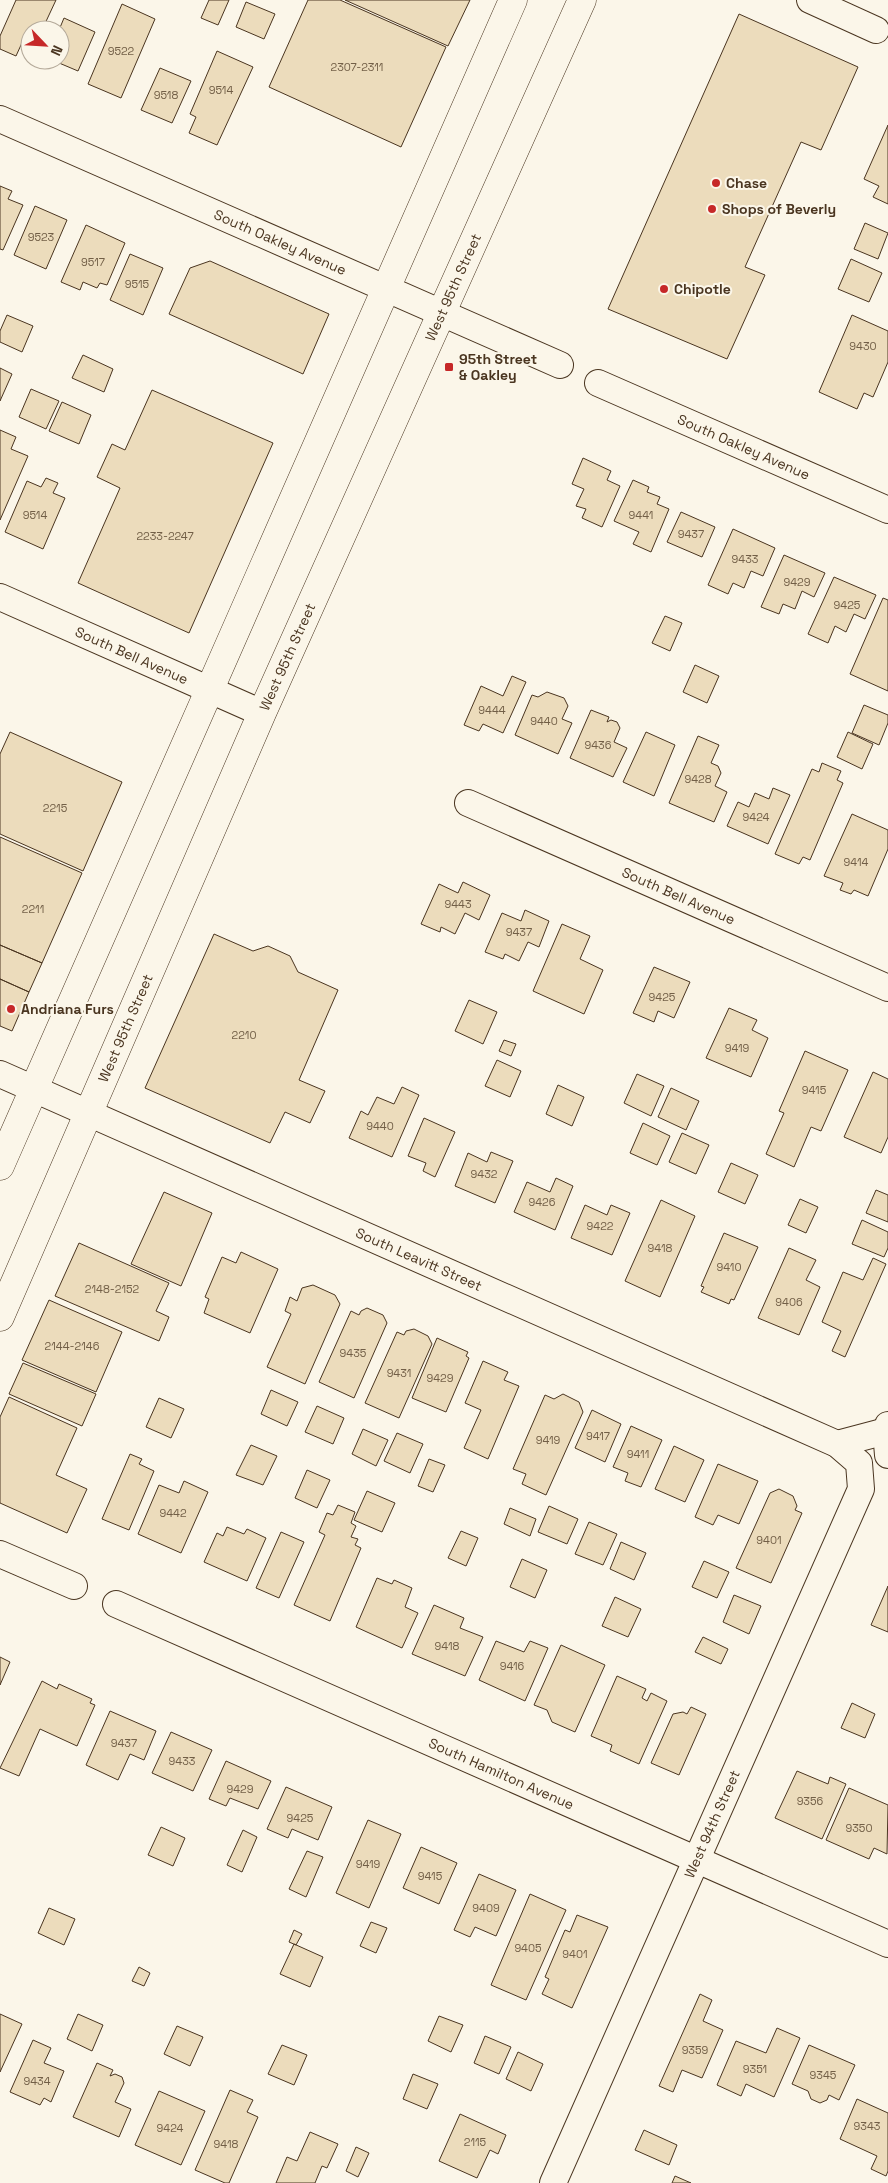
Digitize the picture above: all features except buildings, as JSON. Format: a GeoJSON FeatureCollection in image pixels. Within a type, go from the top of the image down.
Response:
{"type":"FeatureCollection","features":[{"type":"Feature","properties":{"kind":"main road"},"geometry":{"type":"LineString","coordinates":[[0,1166],[513,0]]}},
{"type":"Feature","properties":{"kind":"main road","name":"West 95th Street"},"geometry":{"type":"LineString","coordinates":[[0,1317],[262,713],[582,0]]}},
{"type":"Feature","properties":{"kind":"street"},"geometry":{"type":"LineString","coordinates":[[810,0],[876,30]]}},
{"type":"Feature","properties":{"kind":"street","name":"South Oakley Avenue"},"geometry":{"type":"LineString","coordinates":[[0,119],[560,365]]}},
{"type":"Feature","properties":{"kind":"street","name":"South Oakley Avenue"},"geometry":{"type":"LineString","coordinates":[[598,383],[888,510]]}},
{"type":"Feature","properties":{"kind":"street","name":"South Bell Avenue"},"geometry":{"type":"LineString","coordinates":[[0,597],[262,713]]}},
{"type":"Feature","properties":{"kind":"street","name":"South Bell Avenue"},"geometry":{"type":"LineString","coordinates":[[468,803],[888,988]]}},
{"type":"Feature","properties":{"kind":"street","name":"South Leavitt Street"},"geometry":{"type":"LineString","coordinates":[[0,1074],[837,1444],[860,1463]]}},
{"type":"Feature","properties":{"kind":"street"},"geometry":{"type":"LineString","coordinates":[[837,1444],[887,1442]]}},
{"type":"Feature","properties":{"kind":"street","name":"West 94th Street"},"geometry":{"type":"LineString","coordinates":[[553,2183],[861,1489],[860,1463]]}},
{"type":"Feature","properties":{"kind":"street"},"geometry":{"type":"LineString","coordinates":[[0,1554],[74,1586]]}},
{"type":"Feature","properties":{"kind":"street","name":"South Hamilton Avenue"},"geometry":{"type":"LineString","coordinates":[[116,1604],[888,1944]]}},
{"type":"Feature","properties":{"kind":"place","name":"Chase"},"geometry":{"type":"Point","coordinates":[716,183]}},
{"type":"Feature","properties":{"kind":"place","name":"Shops of Beverly"},"geometry":{"type":"Point","coordinates":[712,209]}},
{"type":"Feature","properties":{"kind":"place","name":"Chipotle"},"geometry":{"type":"Point","coordinates":[664,289]}},
{"type":"Feature","properties":{"kind":"place","name":"95th Street & Oakley"},"geometry":{"type":"Point","coordinates":[449,367]}},
{"type":"Feature","properties":{"kind":"place","name":"Andriana Furs"},"geometry":{"type":"Point","coordinates":[11,1009]}}]}
